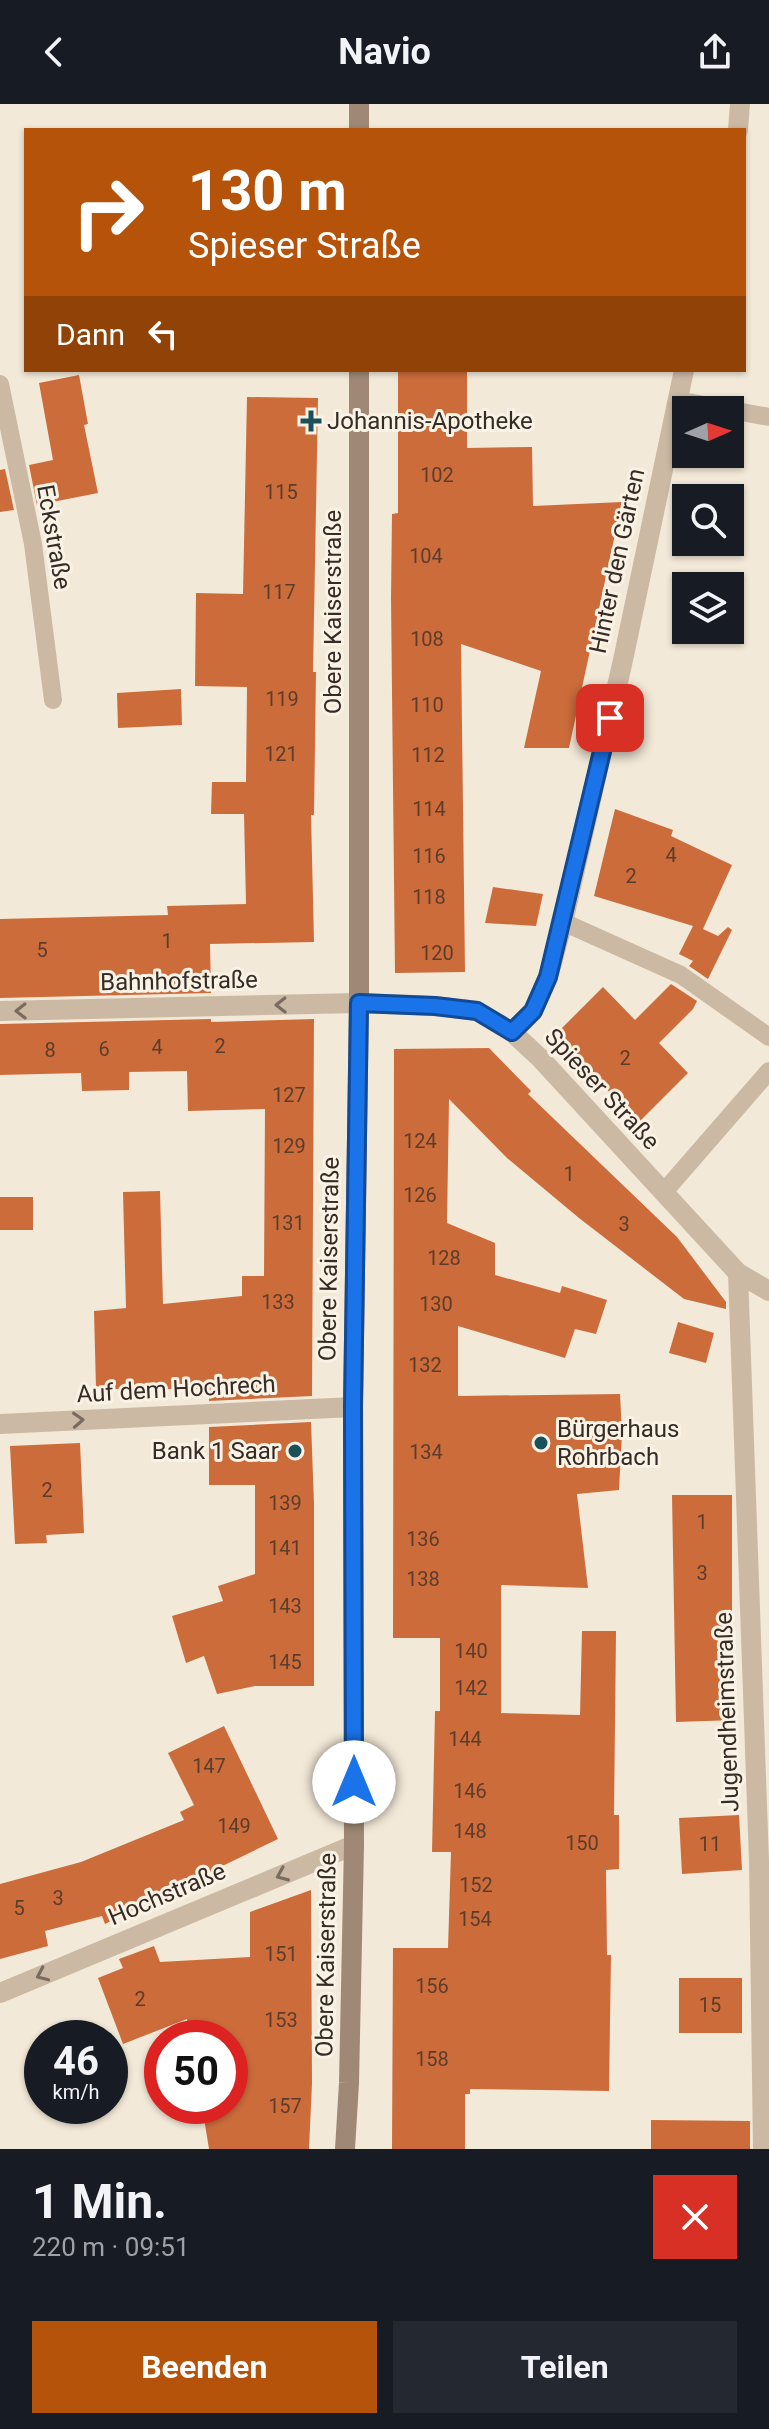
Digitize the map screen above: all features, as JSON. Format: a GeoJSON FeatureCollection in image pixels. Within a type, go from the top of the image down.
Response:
{"type":"FeatureCollection","features":[{"type":"Feature","properties":{"kind":"main road"},"geometry":{"type":"LineString","coordinates":[[359,104],[359,128]]}},
{"type":"Feature","properties":{"kind":"main road","name":"Obere Kaiserstraße"},"geometry":{"type":"LineString","coordinates":[[345,2149],[354,1845],[353,1407],[359,1003],[359,372]]}},
{"type":"Feature","properties":{"kind":"street"},"geometry":{"type":"LineString","coordinates":[[738,128],[740,104]]}},
{"type":"Feature","properties":{"kind":"street","name":"Hinter den Gärten"},"geometry":{"type":"LineString","coordinates":[[678,396],[684,372]]}},
{"type":"Feature","properties":{"kind":"street","name":"Hinter den Gärten"},"geometry":{"type":"LineString","coordinates":[[512,1032],[533,1011],[548,977],[563,922],[623,660],[672,424]]}},
{"type":"Feature","properties":{"kind":"street","name":"Bahnhofstraße"},"geometry":{"type":"LineString","coordinates":[[0,1011],[359,1003]]}},
{"type":"Feature","properties":{"kind":"street","name":"Spieser Straße"},"geometry":{"type":"LineString","coordinates":[[359,1003],[477,1011],[512,1032],[540,1058],[738,1273],[769,1291]]}},
{"type":"Feature","properties":{"kind":"street","name":"Jugendheimstraße"},"geometry":{"type":"LineString","coordinates":[[738,1273],[762,1727],[763,2149]]}},
{"type":"Feature","properties":{"kind":"street","name":"Auf dem Hochrech"},"geometry":{"type":"LineString","coordinates":[[0,1424],[353,1407]]}},
{"type":"Feature","properties":{"kind":"street","name":"Hochstraße"},"geometry":{"type":"LineString","coordinates":[[0,1993],[354,1845]]}},
{"type":"Feature","properties":{"kind":"lane","name":"Eckstraße"},"geometry":{"type":"LineString","coordinates":[[0,384],[33,544],[53,700]]}},
{"type":"Feature","properties":{"kind":"lane"},"geometry":{"type":"LineString","coordinates":[[744,412],[769,417]]}},
{"type":"Feature","properties":{"kind":"lane"},"geometry":{"type":"LineString","coordinates":[[563,922],[681,975],[769,1037]]}},
{"type":"Feature","properties":{"kind":"lane"},"geometry":{"type":"LineString","coordinates":[[663,1193],[769,1071]]}},
{"type":"Feature","properties":{"kind":"building"},"geometry":{"type":"Polygon","coordinates":[[[398,372],[467,372],[467,448],[532,447],[533,506],[622,502],[569,748],[524,748],[541,671],[461,644],[465,972],[395,973],[391,598],[392,514],[398,513],[398,372]]]}},
{"type":"Feature","properties":{"kind":"building"},"geometry":{"type":"Polygon","coordinates":[[[79,375],[88,424],[84,425],[98,493],[37,505],[29,465],[53,460],[39,383],[79,375]]]}},
{"type":"Feature","properties":{"kind":"building"},"geometry":{"type":"Polygon","coordinates":[[[247,397],[318,398],[314,815],[311,815],[314,942],[210,944],[211,993],[0,998],[0,919],[168,915],[167,906],[246,904],[244,814],[211,814],[212,782],[246,782],[247,687],[195,686],[196,593],[243,594],[247,397]]]}},
{"type":"Feature","properties":{"kind":"building"},"geometry":{"type":"Polygon","coordinates":[[[5,469],[14,510],[0,512],[0,470],[5,469]]]}},
{"type":"Feature","properties":{"kind":"building"},"geometry":{"type":"Polygon","coordinates":[[[181,689],[182,725],[118,728],[117,693],[181,689]]]}},
{"type":"Feature","properties":{"kind":"building"},"geometry":{"type":"Polygon","coordinates":[[[615,809],[673,830],[671,836],[732,865],[703,929],[718,936],[728,927],[732,930],[708,979],[689,966],[693,961],[679,954],[693,926],[594,896],[615,809]]]}},
{"type":"Feature","properties":{"kind":"building"},"geometry":{"type":"Polygon","coordinates":[[[493,887],[543,894],[536,926],[485,923],[493,887]]]}},
{"type":"Feature","properties":{"kind":"building"},"geometry":{"type":"Polygon","coordinates":[[[671,984],[697,1001],[693,1009],[659,1043],[688,1073],[639,1122],[554,1036],[603,987],[635,1020],[671,984]]]}},
{"type":"Feature","properties":{"kind":"building"},"geometry":{"type":"Polygon","coordinates":[[[211,1019],[211,1022],[314,1019],[312,1396],[209,1401],[209,1389],[96,1389],[94,1311],[126,1308],[123,1192],[160,1191],[163,1304],[242,1296],[242,1276],[264,1276],[265,1109],[188,1111],[187,1071],[129,1072],[129,1090],[82,1091],[81,1073],[0,1075],[0,1024],[211,1019]]]}},
{"type":"Feature","properties":{"kind":"building"},"geometry":{"type":"Polygon","coordinates":[[[489,1048],[531,1091],[528,1094],[677,1237],[726,1302],[726,1309],[684,1299],[507,1158],[449,1099],[447,1223],[495,1243],[495,1275],[560,1293],[562,1286],[607,1300],[596,1334],[575,1329],[565,1358],[458,1326],[458,1396],[620,1394],[622,1433],[619,1490],[577,1494],[588,1588],[501,1585],[501,1713],[580,1715],[582,1631],[616,1631],[614,1815],[619,1815],[619,1869],[606,1870],[607,1955],[611,1955],[609,2091],[470,2089],[470,2094],[465,2094],[465,2149],[392,2149],[393,1948],[448,1948],[451,1852],[432,1852],[435,1711],[440,1711],[440,1638],[393,1638],[394,1049],[489,1048]]]}},
{"type":"Feature","properties":{"kind":"building"},"geometry":{"type":"Polygon","coordinates":[[[0,1197],[33,1197],[33,1230],[0,1230],[0,1197]]]}},
{"type":"Feature","properties":{"kind":"building"},"geometry":{"type":"Polygon","coordinates":[[[678,1322],[714,1333],[706,1363],[669,1353],[678,1322]]]}},
{"type":"Feature","properties":{"kind":"building"},"geometry":{"type":"Polygon","coordinates":[[[311,1422],[314,1686],[255,1686],[217,1694],[204,1656],[186,1663],[172,1616],[223,1601],[218,1586],[255,1574],[255,1485],[209,1485],[209,1427],[311,1422]]]}},
{"type":"Feature","properties":{"kind":"building"},"geometry":{"type":"Polygon","coordinates":[[[80,1443],[84,1533],[46,1535],[47,1543],[15,1544],[10,1446],[80,1443]]]}},
{"type":"Feature","properties":{"kind":"building"},"geometry":{"type":"Polygon","coordinates":[[[672,1495],[732,1495],[736,1720],[676,1722],[672,1495]]]}},
{"type":"Feature","properties":{"kind":"building"},"geometry":{"type":"Polygon","coordinates":[[[224,1726],[278,1839],[137,1904],[139,1907],[105,1924],[102,1916],[45,1931],[48,1946],[0,1959],[0,1884],[81,1862],[184,1820],[180,1812],[194,1805],[168,1753],[224,1726]]]}},
{"type":"Feature","properties":{"kind":"building"},"geometry":{"type":"Polygon","coordinates":[[[739,1815],[742,1870],[682,1874],[679,1818],[739,1815]]]}},
{"type":"Feature","properties":{"kind":"building"},"geometry":{"type":"Polygon","coordinates":[[[311,1890],[312,2083],[309,2149],[209,2149],[205,2124],[248,2124],[248,2020],[144,2020],[144,2036],[128,2042],[128,2020],[114,2020],[98,1978],[123,1968],[119,1959],[154,1946],[160,1962],[250,1957],[250,1912],[311,1890]]]}},
{"type":"Feature","properties":{"kind":"building"},"geometry":{"type":"Polygon","coordinates":[[[679,1978],[742,1978],[742,2033],[679,2033],[679,1978]]]}},
{"type":"Feature","properties":{"kind":"building"},"geometry":{"type":"Polygon","coordinates":[[[651,2120],[750,2121],[750,2149],[651,2149],[651,2120]]]}},
{"type":"Feature","properties":{"kind":"place","name":"Johannis-Apotheke"},"geometry":{"type":"Point","coordinates":[311,421]}},
{"type":"Feature","properties":{"kind":"place","name":"Bürgerhaus Rohrbach"},"geometry":{"type":"Point","coordinates":[541,1443]}},
{"type":"Feature","properties":{"kind":"place","name":"Bank 1 Saar"},"geometry":{"type":"Point","coordinates":[295,1451]}},
{"type":"Feature","properties":{"kind":"route"},"geometry":{"type":"LineString","coordinates":[[354,1782],[353,1407],[359,1003],[477,1011],[512,1032],[533,1011],[548,977],[563,922],[610,718]]}}]}
